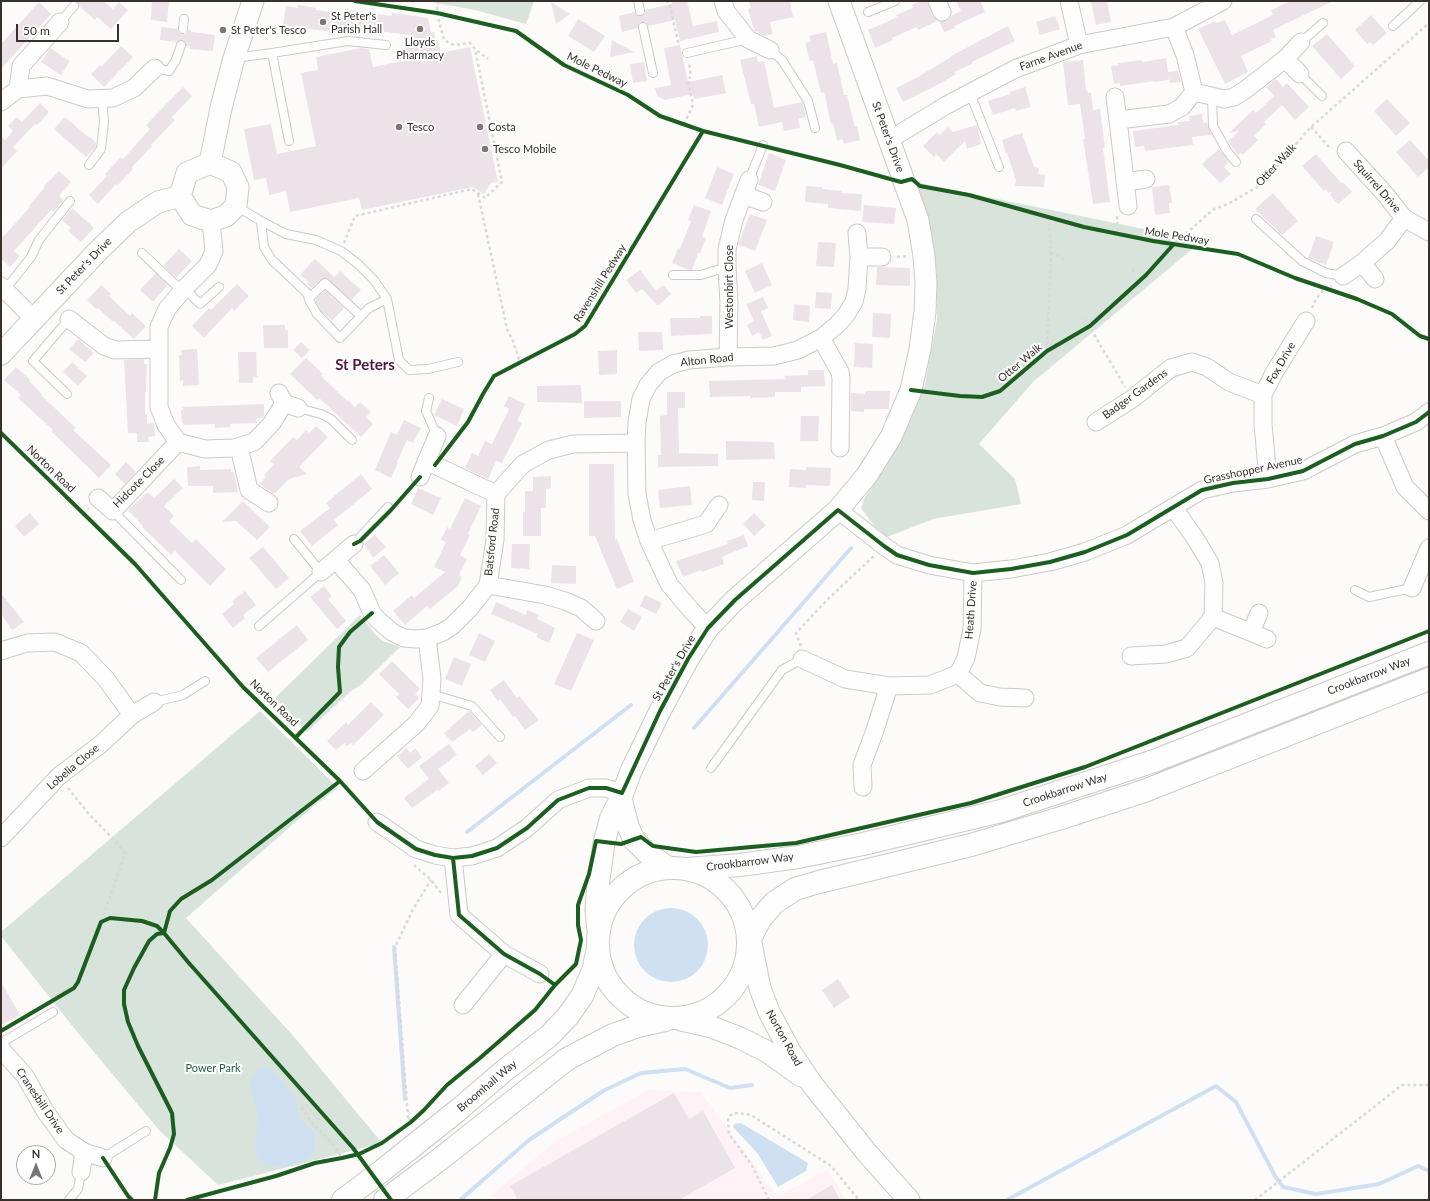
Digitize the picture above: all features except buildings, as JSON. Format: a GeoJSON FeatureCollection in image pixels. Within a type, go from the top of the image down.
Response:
{"type":"FeatureCollection","features":[{"type":"Feature","properties":{"kind":"highway","name":"Crookbarrow Way"},"geometry":{"type":"LineString","coordinates":[[598,939],[606,907],[616,892],[629,880],[655,868],[740,865],[798,857],[863,844],[1001,811],[1154,761],[1429,653]]}},
{"type":"Feature","properties":{"kind":"highway"},"geometry":{"type":"LineString","coordinates":[[385,1200],[435,1163],[567,1059],[613,1035],[638,1026],[700,1015],[711,1008],[728,994],[746,960],[751,940],[760,919],[774,903],[795,889],[971,845],[1106,803],[1151,788],[1429,679]]}},
{"type":"Feature","properties":{"kind":"highway"},"geometry":{"type":"LineString","coordinates":[[677,868],[710,878],[725,888],[737,902],[746,918],[751,940]]}},
{"type":"Feature","properties":{"kind":"highway"},"geometry":{"type":"LineString","coordinates":[[598,939],[609,980],[626,1001],[639,1011],[673,1020]]}},
{"type":"Feature","properties":{"kind":"highway","name":"Broomhall Way"},"geometry":{"type":"LineString","coordinates":[[343,1200],[396,1160],[505,1070],[549,1036],[568,1016],[582,996],[593,971],[598,939]]}},
{"type":"Feature","properties":{"kind":"street"},"geometry":{"type":"LineString","coordinates":[[210,163],[221,108],[234,58],[254,1]]}},
{"type":"Feature","properties":{"kind":"street"},"geometry":{"type":"LineString","coordinates":[[723,1],[726,11],[748,39],[770,50]]}},
{"type":"Feature","properties":{"kind":"street","name":"St Peter's Drive"},"geometry":{"type":"LineString","coordinates":[[598,939],[596,906],[604,843],[611,817],[660,711],[688,659],[708,628],[735,600],[838,510],[867,475],[891,437],[911,390],[920,349],[925,312],[926,283],[924,256],[918,220],[840,1]]}},
{"type":"Feature","properties":{"kind":"street"},"geometry":{"type":"LineString","coordinates":[[1069,1],[1079,45]]}},
{"type":"Feature","properties":{"kind":"street","name":"Farne Avenue"},"geometry":{"type":"LineString","coordinates":[[889,140],[945,106],[1015,69],[1079,45],[1174,27],[1223,1]]}},
{"type":"Feature","properties":{"kind":"street"},"geometry":{"type":"LineString","coordinates":[[18,89],[21,66],[60,22]]}},
{"type":"Feature","properties":{"kind":"street"},"geometry":{"type":"LineString","coordinates":[[1174,27],[1185,55],[1194,92]]}},
{"type":"Feature","properties":{"kind":"street"},"geometry":{"type":"LineString","coordinates":[[1194,92],[1224,99],[1234,97],[1285,59],[1301,42]]}},
{"type":"Feature","properties":{"kind":"street"},"geometry":{"type":"LineString","coordinates":[[1285,59],[1300,74]]}},
{"type":"Feature","properties":{"kind":"street"},"geometry":{"type":"LineString","coordinates":[[1,102],[18,89],[48,86],[88,99],[113,98],[134,88],[155,68]]}},
{"type":"Feature","properties":{"kind":"street"},"geometry":{"type":"LineString","coordinates":[[1118,120],[1169,114],[1182,107],[1194,92]]}},
{"type":"Feature","properties":{"kind":"street"},"geometry":{"type":"LineString","coordinates":[[1115,97],[1128,206]]}},
{"type":"Feature","properties":{"kind":"street","name":"Squirrel Drive"},"geometry":{"type":"LineString","coordinates":[[1346,151],[1404,218],[1429,232]]}},
{"type":"Feature","properties":{"kind":"street"},"geometry":{"type":"LineString","coordinates":[[210,163],[231,172],[238,187],[236,206],[226,216],[211,221],[192,215],[180,196],[187,173],[210,163]]}},
{"type":"Feature","properties":{"kind":"street"},"geometry":{"type":"LineString","coordinates":[[1125,182],[1146,179]]}},
{"type":"Feature","properties":{"kind":"street"},"geometry":{"type":"LineString","coordinates":[[746,188],[763,202]]}},
{"type":"Feature","properties":{"kind":"street","name":"Westonbirt Close"},"geometry":{"type":"LineString","coordinates":[[728,357],[729,303],[727,249],[734,220],[746,188]]}},
{"type":"Feature","properties":{"kind":"street","name":"St Peter's Drive"},"geometry":{"type":"LineString","coordinates":[[1,354],[33,318],[128,222],[158,202],[180,196]]}},
{"type":"Feature","properties":{"kind":"street"},"geometry":{"type":"LineString","coordinates":[[1343,276],[1362,263],[1387,242],[1404,218]]}},
{"type":"Feature","properties":{"kind":"street"},"geometry":{"type":"LineString","coordinates":[[211,221],[214,251],[208,265],[183,290],[167,309],[159,327],[159,406],[166,425],[178,442],[205,449],[234,448],[254,442],[272,423],[287,401]]}},
{"type":"Feature","properties":{"kind":"street","name":"Alton Road"},"geometry":{"type":"LineString","coordinates":[[708,628],[669,584],[649,540],[639,509],[637,494],[636,444],[637,422],[641,399],[648,385],[659,372],[673,364],[728,357],[774,356],[798,350],[821,338],[837,326],[854,302],[857,289],[859,257],[857,233]]}},
{"type":"Feature","properties":{"kind":"street"},"geometry":{"type":"LineString","coordinates":[[859,257],[882,257]]}},
{"type":"Feature","properties":{"kind":"street"},"geometry":{"type":"LineString","coordinates":[[1362,263],[1375,279]]}},
{"type":"Feature","properties":{"kind":"street"},"geometry":{"type":"LineString","coordinates":[[3,288],[33,318]]}},
{"type":"Feature","properties":{"kind":"street"},"geometry":{"type":"LineString","coordinates":[[68,319],[104,346],[115,350],[159,349]]}},
{"type":"Feature","properties":{"kind":"street","name":"Fox Drive"},"geometry":{"type":"LineString","coordinates":[[1268,479],[1263,424],[1264,395],[1274,372],[1306,321]]}},
{"type":"Feature","properties":{"kind":"street"},"geometry":{"type":"LineString","coordinates":[[821,338],[840,372],[838,448]]}},
{"type":"Feature","properties":{"kind":"street","name":"Badger Gardens"},"geometry":{"type":"LineString","coordinates":[[1096,422],[1132,399],[1171,368],[1192,362],[1207,367],[1229,382],[1264,395]]}},
{"type":"Feature","properties":{"kind":"street","name":"Grasshopper Avenue"},"geometry":{"type":"LineString","coordinates":[[838,510],[897,555],[929,565],[973,573],[1050,562],[1084,552],[1127,535],[1202,490],[1233,483],[1268,479],[1303,471],[1355,444],[1383,436],[1416,422],[1429,412]]}},
{"type":"Feature","properties":{"kind":"street"},"geometry":{"type":"LineString","coordinates":[[420,476],[437,436]]}},
{"type":"Feature","properties":{"kind":"street"},"geometry":{"type":"LineString","coordinates":[[1383,436],[1405,487],[1429,511]]}},
{"type":"Feature","properties":{"kind":"street","name":"Hidcote Close"},"geometry":{"type":"LineString","coordinates":[[98,498],[113,511],[178,442]]}},
{"type":"Feature","properties":{"kind":"street","name":"Batsford Road"},"geometry":{"type":"LineString","coordinates":[[336,560],[362,590],[372,613],[384,626],[404,638],[427,638],[452,626],[471,607],[488,585],[495,540],[496,494],[523,464],[549,450],[573,444],[636,444]]}},
{"type":"Feature","properties":{"kind":"street"},"geometry":{"type":"LineString","coordinates":[[239,447],[249,490],[269,503]]}},
{"type":"Feature","properties":{"kind":"street"},"geometry":{"type":"LineString","coordinates":[[426,461],[496,494]]}},
{"type":"Feature","properties":{"kind":"street"},"geometry":{"type":"LineString","coordinates":[[649,540],[706,524],[719,505]]}},
{"type":"Feature","properties":{"kind":"street"},"geometry":{"type":"LineString","coordinates":[[1131,656],[1166,654],[1187,648],[1213,617],[1214,584],[1210,563],[1195,538],[1173,507]]}},
{"type":"Feature","properties":{"kind":"street"},"geometry":{"type":"LineString","coordinates":[[321,572],[354,544]]}},
{"type":"Feature","properties":{"kind":"street"},"geometry":{"type":"LineString","coordinates":[[1412,588],[1429,548]]}},
{"type":"Feature","properties":{"kind":"street","name":"Heath Drive"},"geometry":{"type":"LineString","coordinates":[[958,674],[966,658],[972,629],[973,573]]}},
{"type":"Feature","properties":{"kind":"street"},"geometry":{"type":"LineString","coordinates":[[488,585],[545,595],[565,601],[581,608],[596,621]]}},
{"type":"Feature","properties":{"kind":"street"},"geometry":{"type":"LineString","coordinates":[[1251,632],[1259,613]]}},
{"type":"Feature","properties":{"kind":"street"},"geometry":{"type":"LineString","coordinates":[[1213,617],[1267,639]]}},
{"type":"Feature","properties":{"kind":"street"},"geometry":{"type":"LineString","coordinates":[[364,771],[416,724],[430,706],[432,679],[427,638]]}},
{"type":"Feature","properties":{"kind":"street"},"geometry":{"type":"LineString","coordinates":[[1,651],[27,643],[55,642],[81,653],[106,679],[132,715]]}},
{"type":"Feature","properties":{"kind":"street"},"geometry":{"type":"LineString","coordinates":[[802,659],[845,679],[889,686],[930,685],[958,674],[980,693],[1000,697],[1024,698]]}},
{"type":"Feature","properties":{"kind":"street"},"geometry":{"type":"LineString","coordinates":[[863,787],[862,765],[889,686]]}},
{"type":"Feature","properties":{"kind":"street","name":"Lobelia Close"},"geometry":{"type":"LineString","coordinates":[[1,838],[59,776],[101,744],[132,715],[154,702]]}},
{"type":"Feature","properties":{"kind":"street"},"geometry":{"type":"LineString","coordinates":[[378,822],[416,849],[452,858],[472,856],[497,848],[527,828],[558,800],[589,788],[606,788],[622,796],[628,826],[634,840],[649,855],[677,868]]}},
{"type":"Feature","properties":{"kind":"street"},"geometry":{"type":"LineString","coordinates":[[452,858],[459,915],[504,954],[540,974]]}},
{"type":"Feature","properties":{"kind":"street","name":"Norton Road"},"geometry":{"type":"LineString","coordinates":[[751,940],[760,988],[769,1012],[791,1053],[812,1084],[867,1153],[909,1200]]}},
{"type":"Feature","properties":{"kind":"street"},"geometry":{"type":"LineString","coordinates":[[463,1005],[504,954]]}},
{"type":"Feature","properties":{"kind":"street","name":"Norton Road"},"geometry":{"type":"LineString","coordinates":[[673,1020],[712,1027],[740,1038],[766,1051],[812,1084]]}},
{"type":"Feature","properties":{"kind":"street","name":"Cranesbill Drive"},"geometry":{"type":"LineString","coordinates":[[1,1048],[25,1076],[45,1111],[66,1140],[84,1152],[103,1158]]}},
{"type":"Feature","properties":{"kind":"street"},"geometry":{"type":"LineString","coordinates":[[80,1172],[84,1152]]}},
{"type":"Feature","properties":{"kind":"lane"},"geometry":{"type":"LineString","coordinates":[[638,1],[640,11]]}},
{"type":"Feature","properties":{"kind":"lane"},"geometry":{"type":"LineString","coordinates":[[868,12],[895,1]]}},
{"type":"Feature","properties":{"kind":"lane"},"geometry":{"type":"LineString","coordinates":[[1393,26],[1420,1]]}},
{"type":"Feature","properties":{"kind":"lane"},"geometry":{"type":"LineString","coordinates":[[60,22],[74,6]]}},
{"type":"Feature","properties":{"kind":"lane"},"geometry":{"type":"LineString","coordinates":[[183,29],[184,19]]}},
{"type":"Feature","properties":{"kind":"lane"},"geometry":{"type":"LineString","coordinates":[[1301,42],[1323,23]]}},
{"type":"Feature","properties":{"kind":"lane"},"geometry":{"type":"LineString","coordinates":[[643,27],[653,74]]}},
{"type":"Feature","properties":{"kind":"lane"},"geometry":{"type":"LineString","coordinates":[[687,53],[748,39]]}},
{"type":"Feature","properties":{"kind":"lane"},"geometry":{"type":"LineString","coordinates":[[234,58],[348,41],[386,45]]}},
{"type":"Feature","properties":{"kind":"lane"},"geometry":{"type":"LineString","coordinates":[[155,68],[169,71],[176,60],[181,46]]}},
{"type":"Feature","properties":{"kind":"lane"},"geometry":{"type":"LineString","coordinates":[[770,50],[782,60],[808,101],[814,128]]}},
{"type":"Feature","properties":{"kind":"lane"},"geometry":{"type":"LineString","coordinates":[[272,53],[289,141]]}},
{"type":"Feature","properties":{"kind":"lane"},"geometry":{"type":"LineString","coordinates":[[1300,74],[1322,96]]}},
{"type":"Feature","properties":{"kind":"lane"},"geometry":{"type":"LineString","coordinates":[[970,93],[999,167]]}},
{"type":"Feature","properties":{"kind":"lane"},"geometry":{"type":"LineString","coordinates":[[1212,97],[1214,126],[1227,151],[1236,162]]}},
{"type":"Feature","properties":{"kind":"lane"},"geometry":{"type":"LineString","coordinates":[[89,165],[101,148],[104,122],[102,98]]}},
{"type":"Feature","properties":{"kind":"lane"},"geometry":{"type":"LineString","coordinates":[[746,188],[763,145]]}},
{"type":"Feature","properties":{"kind":"lane"},"geometry":{"type":"LineString","coordinates":[[3,288],[31,257],[39,240],[70,201]]}},
{"type":"Feature","properties":{"kind":"lane"},"geometry":{"type":"LineString","coordinates":[[236,206],[286,234],[316,240],[341,251],[358,264],[374,280],[387,299],[399,360],[409,370],[428,369],[458,362]]}},
{"type":"Feature","properties":{"kind":"lane"},"geometry":{"type":"LineString","coordinates":[[1256,219],[1302,260],[1326,273],[1343,276]]}},
{"type":"Feature","properties":{"kind":"lane"},"geometry":{"type":"LineString","coordinates":[[261,221],[264,247],[272,260],[308,293],[317,314],[340,338],[369,308],[387,299]]}},
{"type":"Feature","properties":{"kind":"lane"},"geometry":{"type":"LineString","coordinates":[[142,253],[200,304],[219,287]]}},
{"type":"Feature","properties":{"kind":"lane"},"geometry":{"type":"LineString","coordinates":[[673,275],[701,275],[727,267]]}},
{"type":"Feature","properties":{"kind":"lane"},"geometry":{"type":"LineString","coordinates":[[309,298],[325,283],[361,316]]}},
{"type":"Feature","properties":{"kind":"lane"},"geometry":{"type":"LineString","coordinates":[[67,394],[33,361],[68,319]]}},
{"type":"Feature","properties":{"kind":"lane"},"geometry":{"type":"LineString","coordinates":[[429,398],[426,411],[437,436]]}},
{"type":"Feature","properties":{"kind":"lane"},"geometry":{"type":"LineString","coordinates":[[287,401],[331,419],[352,440]]}},
{"type":"Feature","properties":{"kind":"lane"},"geometry":{"type":"LineString","coordinates":[[354,544],[388,507]]}},
{"type":"Feature","properties":{"kind":"lane"},"geometry":{"type":"LineString","coordinates":[[113,511],[181,580]]}},
{"type":"Feature","properties":{"kind":"lane"},"geometry":{"type":"LineString","coordinates":[[259,626],[321,572],[294,539]]}},
{"type":"Feature","properties":{"kind":"lane"},"geometry":{"type":"LineString","coordinates":[[1355,590],[1369,597],[1412,588]]}},
{"type":"Feature","properties":{"kind":"lane"},"geometry":{"type":"LineString","coordinates":[[711,768],[782,670],[802,659]]}},
{"type":"Feature","properties":{"kind":"lane"},"geometry":{"type":"LineString","coordinates":[[154,702],[183,695],[205,680]]}},
{"type":"Feature","properties":{"kind":"lane"},"geometry":{"type":"LineString","coordinates":[[431,694],[472,706],[500,738]]}},
{"type":"Feature","properties":{"kind":"lane"},"geometry":{"type":"LineString","coordinates":[[1,1048],[6,1040],[53,1012]]}},
{"type":"Feature","properties":{"kind":"lane"},"geometry":{"type":"LineString","coordinates":[[103,1158],[146,1131]]}},
{"type":"Feature","properties":{"kind":"lane"},"geometry":{"type":"LineString","coordinates":[[69,1200],[78,1189],[80,1172]]}},
{"type":"Feature","properties":{"kind":"path"},"geometry":{"type":"LineString","coordinates":[[438,1],[437,13],[444,40],[454,45],[470,43],[488,59]]}},
{"type":"Feature","properties":{"kind":"path"},"geometry":{"type":"LineString","coordinates":[[437,13],[444,1]]}},
{"type":"Feature","properties":{"kind":"path"},"geometry":{"type":"LineString","coordinates":[[430,12],[443,14]]}},
{"type":"Feature","properties":{"kind":"path"},"geometry":{"type":"LineString","coordinates":[[341,251],[355,216],[472,189],[485,198],[502,182],[475,49]]}},
{"type":"Feature","properties":{"kind":"path"},"geometry":{"type":"LineString","coordinates":[[678,122],[690,127]]}},
{"type":"Feature","properties":{"kind":"path"},"geometry":{"type":"LineString","coordinates":[[1311,127],[1330,148],[1346,151]]}},
{"type":"Feature","properties":{"kind":"path"},"geometry":{"type":"LineString","coordinates":[[478,194],[507,329],[520,362]]}},
{"type":"Feature","properties":{"kind":"path"},"geometry":{"type":"LineString","coordinates":[[1042,215],[1056,219]]}},
{"type":"Feature","properties":{"kind":"path"},"geometry":{"type":"LineString","coordinates":[[1047,351],[1051,252],[1049,217]]}},
{"type":"Feature","properties":{"kind":"path"},"geometry":{"type":"LineString","coordinates":[[1112,233],[1125,236]]}},
{"type":"Feature","properties":{"kind":"path"},"geometry":{"type":"LineString","coordinates":[[1051,252],[1064,259]]}},
{"type":"Feature","properties":{"kind":"path"},"geometry":{"type":"LineString","coordinates":[[1132,270],[1146,274]]}},
{"type":"Feature","properties":{"kind":"path"},"geometry":{"type":"LineString","coordinates":[[1306,321],[1316,299],[1325,288],[1334,286],[1343,276]]}},
{"type":"Feature","properties":{"kind":"path"},"geometry":{"type":"LineString","coordinates":[[1317,285],[1331,290]]}},
{"type":"Feature","properties":{"kind":"path"},"geometry":{"type":"LineString","coordinates":[[1085,319],[1132,399]]}},
{"type":"Feature","properties":{"kind":"path"},"geometry":{"type":"LineString","coordinates":[[514,365],[527,358]]}},
{"type":"Feature","properties":{"kind":"path"},"geometry":{"type":"LineString","coordinates":[[802,659],[801,643],[796,633],[830,597],[861,570],[884,546]]}},
{"type":"Feature","properties":{"kind":"path"},"geometry":{"type":"LineString","coordinates":[[59,776],[88,812],[125,853],[98,929]]}},
{"type":"Feature","properties":{"kind":"path"},"geometry":{"type":"LineString","coordinates":[[410,860],[430,880],[459,915]]}},
{"type":"Feature","properties":{"kind":"path"},"geometry":{"type":"LineString","coordinates":[[405,1126],[409,1119],[395,947],[413,909],[430,880]]}},
{"type":"Feature","properties":{"kind":"path"},"geometry":{"type":"LineString","coordinates":[[101,922],[106,920]]}},
{"type":"Feature","properties":{"kind":"path"},"geometry":{"type":"LineString","coordinates":[[1255,1200],[1402,1085],[1429,1086]]}},
{"type":"Feature","properties":{"kind":"path"},"geometry":{"type":"LineString","coordinates":[[324,1115],[319,1119],[306,1105],[302,1109],[313,1124],[333,1144],[342,1158]]}},
{"type":"Feature","properties":{"kind":"path"},"geometry":{"type":"LineString","coordinates":[[319,1109],[329,1121]]}},
{"type":"Feature","properties":{"kind":"path"},"geometry":{"type":"LineString","coordinates":[[769,1200],[751,1164],[729,1134],[728,1118],[732,1114],[738,1112],[751,1115],[831,1166],[859,1200]]}},
{"type":"Feature","properties":{"kind":"path"},"geometry":{"type":"LineString","coordinates":[[409,1119],[415,1118]]}},
{"type":"Feature","properties":{"kind":"path"},"geometry":{"type":"LineString","coordinates":[[335,1159],[348,1157]]}},
{"type":"Feature","properties":{"kind":"shaded area"},"geometry":{"type":"Polygon","coordinates":[[[648,1090],[701,1092],[777,1196],[828,1170],[846,1200],[496,1200],[492,1194],[556,1141],[648,1090]]]}},
{"type":"Feature","properties":{"kind":"green space"},"geometry":{"type":"Polygon","coordinates":[[[426,1],[534,1],[526,24],[475,10],[426,1]]]}},
{"type":"Feature","properties":{"kind":"green space"},"geometry":{"type":"Polygon","coordinates":[[[915,182],[1202,241],[1033,382],[979,444],[1015,479],[1021,504],[933,519],[887,537],[876,528],[861,508],[865,497],[886,467],[904,435],[925,384],[937,319],[937,272],[928,216],[915,182]]]}},
{"type":"Feature","properties":{"kind":"green space"},"geometry":{"type":"Polygon","coordinates":[[[360,615],[375,634],[383,641],[400,647],[362,684],[350,692],[307,732],[275,698],[360,615]]]}},
{"type":"Feature","properties":{"kind":"green space","name":"Power Park"},"geometry":{"type":"Polygon","coordinates":[[[260,711],[338,788],[316,804],[186,918],[296,1039],[382,1143],[218,1185],[159,1130],[78,1033],[1,936],[1,932],[260,711]]]}},
{"type":"Feature","properties":{"kind":"water"},"geometry":{"type":"Polygon","coordinates":[[[671,908],[685,911],[697,919],[705,931],[708,945],[705,959],[697,971],[685,979],[671,982],[657,979],[645,971],[637,959],[634,945],[637,931],[645,919],[657,911],[671,908]]]}},
{"type":"Feature","properties":{"kind":"water"},"geometry":{"type":"Polygon","coordinates":[[[268,1067],[295,1097],[298,1116],[314,1133],[315,1145],[313,1153],[308,1158],[291,1165],[267,1166],[257,1156],[255,1149],[256,1128],[258,1121],[251,1090],[251,1079],[258,1071],[268,1067]]]}},
{"type":"Feature","properties":{"kind":"water"},"geometry":{"type":"Polygon","coordinates":[[[741,1123],[808,1163],[806,1171],[778,1187],[758,1154],[733,1127],[734,1124],[741,1123]]]}},
{"type":"Feature","properties":{"kind":"waterway"},"geometry":{"type":"LineString","coordinates":[[694,728],[851,548]]}},
{"type":"Feature","properties":{"kind":"waterway"},"geometry":{"type":"LineString","coordinates":[[467,832],[631,705]]}},
{"type":"Feature","properties":{"kind":"waterway"},"geometry":{"type":"LineString","coordinates":[[394,947],[405,1099]]}},
{"type":"Feature","properties":{"kind":"waterway"},"geometry":{"type":"LineString","coordinates":[[460,1200],[529,1140],[603,1091],[641,1073],[685,1069],[730,1088],[752,1085]]}},
{"type":"Feature","properties":{"kind":"waterway"},"geometry":{"type":"LineString","coordinates":[[1007,1200],[1216,1086],[1236,1102],[1275,1176],[1283,1187],[1316,1194],[1379,1184],[1418,1166],[1429,1171]]}},
{"type":"Feature","properties":{"kind":"cycle path","name":"Mole Pedway"},"geometry":{"type":"LineString","coordinates":[[355,1],[437,13],[516,31],[564,65],[628,95],[660,116],[703,131],[840,165],[901,182],[912,179],[920,186],[969,195],[1084,227],[1153,241],[1238,254],[1295,278],[1357,299],[1392,314],[1420,336],[1429,339]]}},
{"type":"Feature","properties":{"kind":"cycle path","name":"Ravenshill Pedway"},"geometry":{"type":"LineString","coordinates":[[435,465],[468,422],[494,376],[575,334],[585,326],[703,131]]}},
{"type":"Feature","properties":{"kind":"cycle path","name":"Mole Pedway"},"geometry":{"type":"LineString","coordinates":[[911,390],[982,397],[1000,391],[1047,351],[1090,326],[1146,275],[1173,245]]}},
{"type":"Feature","properties":{"kind":"cycle path"},"geometry":{"type":"LineString","coordinates":[[1,433],[135,564],[243,687],[340,781],[377,822],[416,849],[435,855],[453,858],[472,856],[497,848],[527,828],[558,800],[589,788],[606,788],[622,793],[660,711],[688,659],[708,628],[735,600],[838,510],[897,555],[929,565],[973,573],[1011,569],[1050,562],[1085,552],[1127,535],[1202,490],[1233,483],[1268,479],[1303,471],[1355,444],[1383,436],[1416,422],[1429,412]]}},
{"type":"Feature","properties":{"kind":"cycle path"},"geometry":{"type":"LineString","coordinates":[[354,544],[360,541],[391,510],[420,477]]}},
{"type":"Feature","properties":{"kind":"cycle path"},"geometry":{"type":"LineString","coordinates":[[296,737],[340,692],[338,667],[339,647],[350,632],[372,613]]}},
{"type":"Feature","properties":{"kind":"cycle path"},"geometry":{"type":"LineString","coordinates":[[187,1200],[276,1176],[315,1163],[359,1154],[382,1143],[411,1122],[447,1085],[535,1010],[555,985],[576,964],[581,940],[578,925],[578,905],[589,874],[596,841],[621,844],[641,837],[653,846],[696,852],[796,843],[971,803],[1085,767],[1429,631]]}},
{"type":"Feature","properties":{"kind":"cycle path"},"geometry":{"type":"LineString","coordinates":[[164,933],[170,911],[181,899],[212,880],[340,781]]}},
{"type":"Feature","properties":{"kind":"cycle path"},"geometry":{"type":"LineString","coordinates":[[453,858],[459,915],[504,954],[540,974],[555,985]]}},
{"type":"Feature","properties":{"kind":"cycle path"},"geometry":{"type":"LineString","coordinates":[[1,1031],[74,988],[78,982],[101,922],[110,918],[142,921],[157,926],[353,1148],[391,1200]]}},
{"type":"Feature","properties":{"kind":"cycle path"},"geometry":{"type":"LineString","coordinates":[[155,1200],[159,1173],[170,1148],[174,1134],[172,1113],[138,1046],[128,1022],[124,1004],[124,990],[149,941],[157,934],[164,933]]}},
{"type":"Feature","properties":{"kind":"cycle path"},"geometry":{"type":"LineString","coordinates":[[103,1158],[132,1200]]}},
{"type":"Feature","properties":{"kind":"place","name":"St Peter's Parish Hall"},"geometry":{"type":"Point","coordinates":[323,22]}},
{"type":"Feature","properties":{"kind":"place","name":"Lloyds Pharmacy"},"geometry":{"type":"Point","coordinates":[420,29]}},
{"type":"Feature","properties":{"kind":"place","name":"St Peter's Tesco"},"geometry":{"type":"Point","coordinates":[223,30]}},
{"type":"Feature","properties":{"kind":"place","name":"Tesco"},"geometry":{"type":"Point","coordinates":[399,127]}},
{"type":"Feature","properties":{"kind":"place","name":"Costa"},"geometry":{"type":"Point","coordinates":[480,127]}},
{"type":"Feature","properties":{"kind":"place","name":"Tesco Mobile"},"geometry":{"type":"Point","coordinates":[485,149]}},
{"type":"Feature","properties":{"kind":"district","name":"St Peters"},"geometry":{"type":"Point","coordinates":[365,365]}}]}
